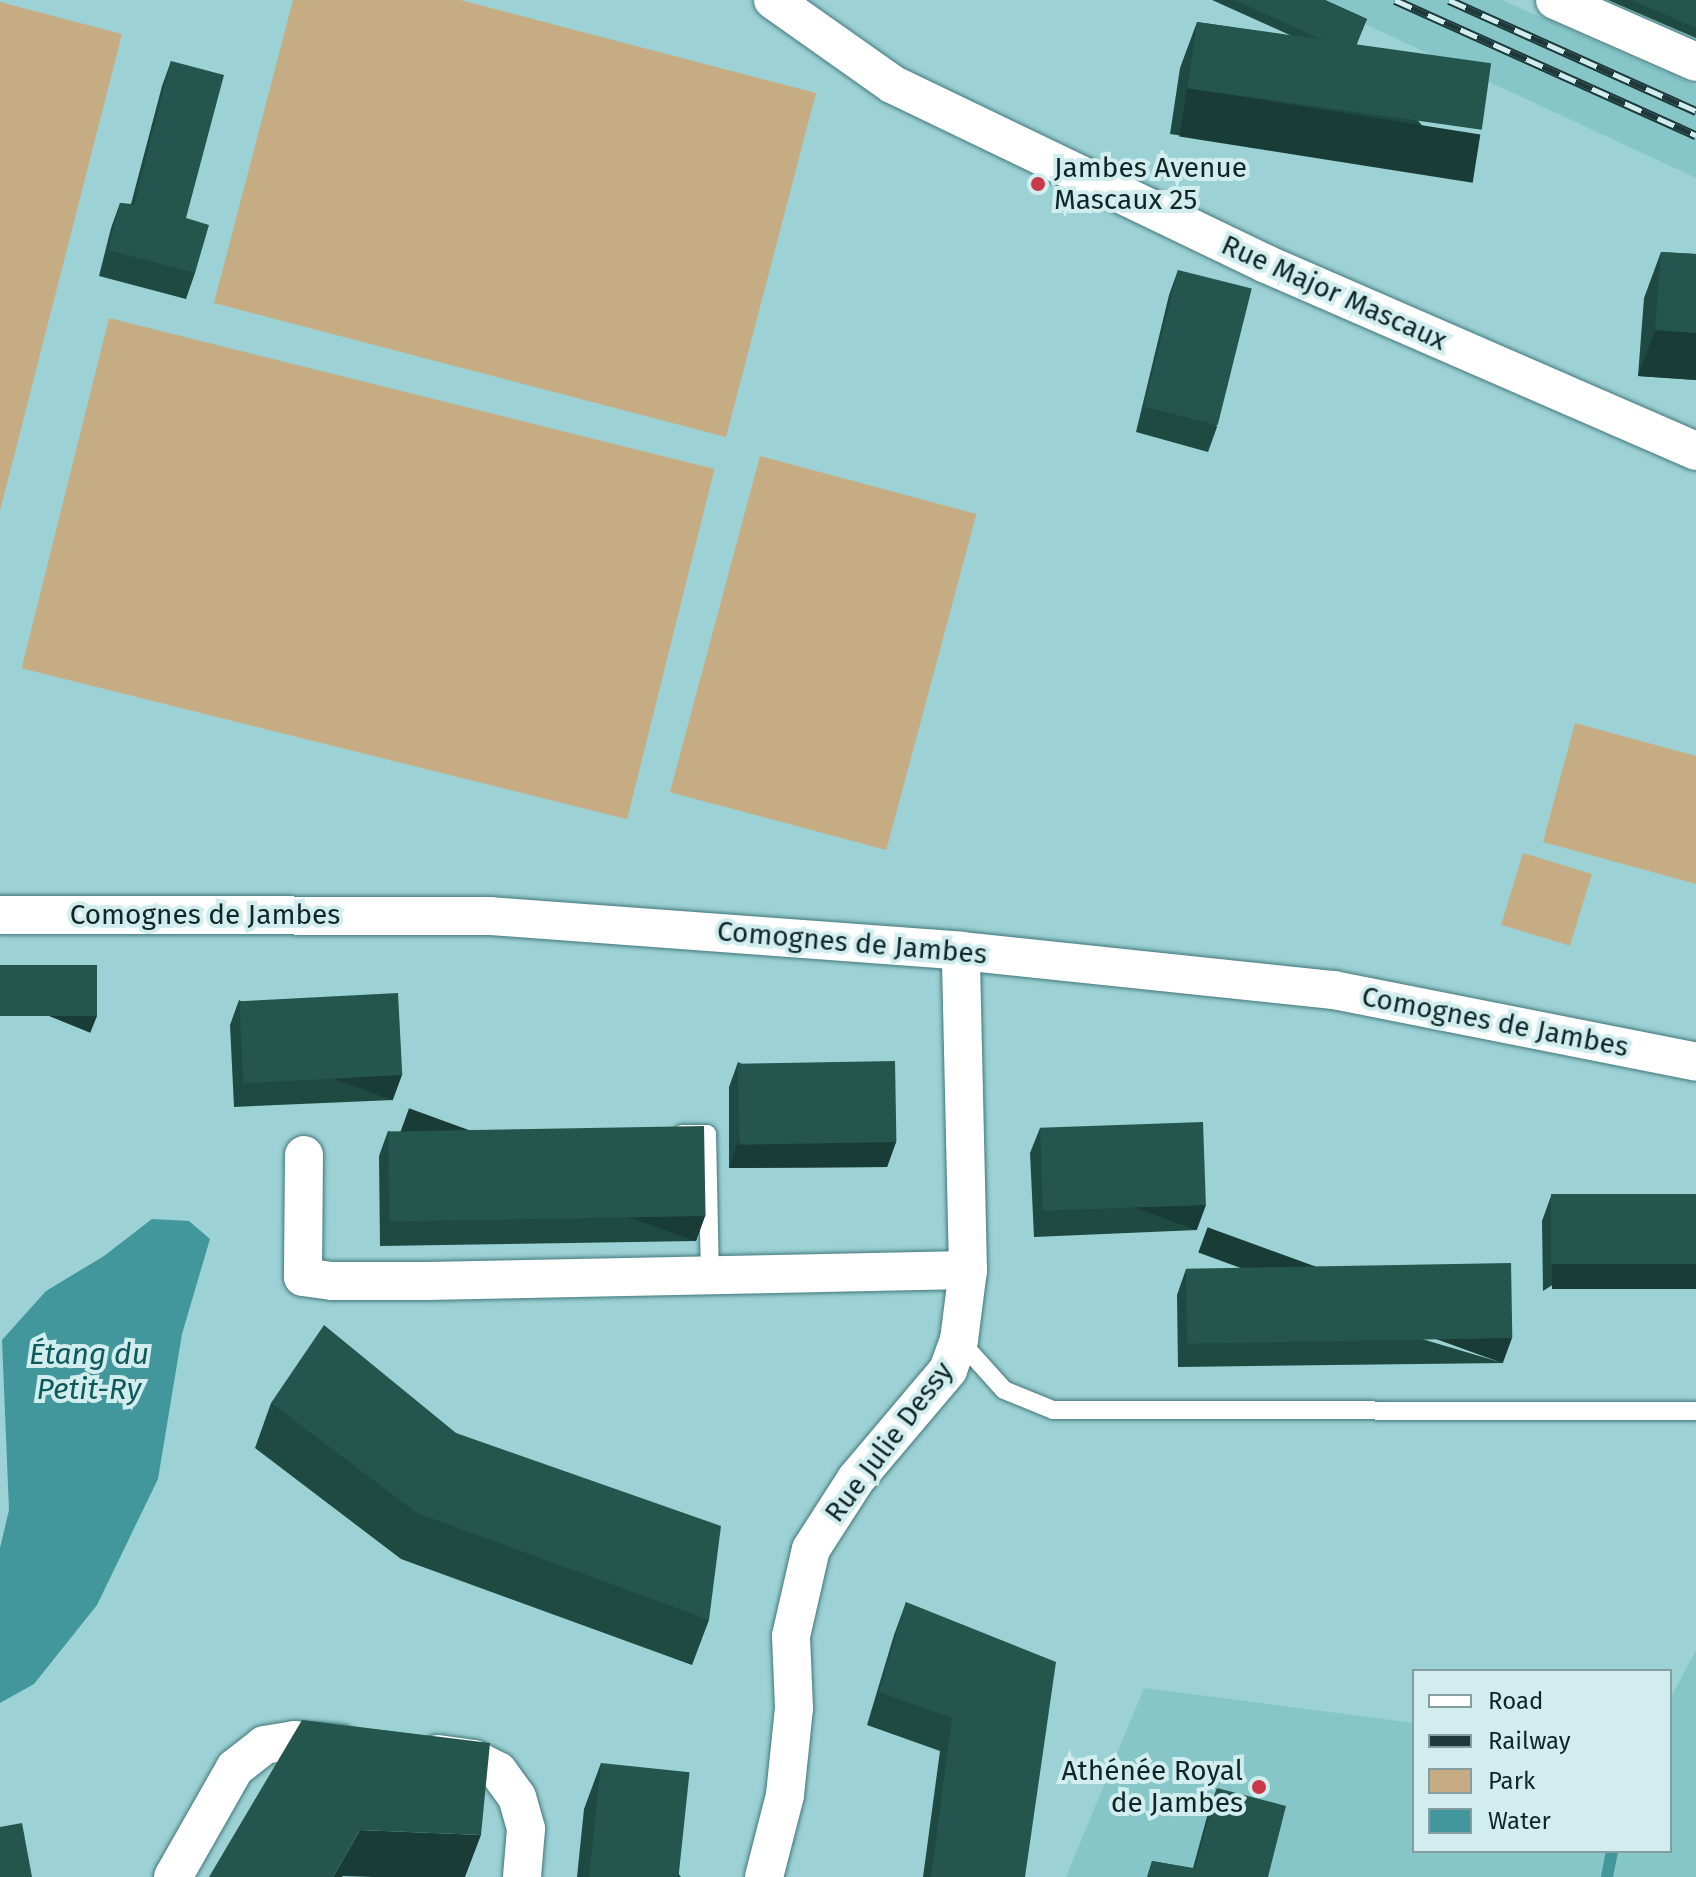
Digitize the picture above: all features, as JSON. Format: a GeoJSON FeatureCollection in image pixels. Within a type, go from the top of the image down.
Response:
{"type":"FeatureCollection","features":[{"type":"Feature","properties":{"kind":"street","name":"Rue Major Mascaux"},"geometry":{"type":"LineString","coordinates":[[773,0],[892,84],[1266,264],[1696,451]]}},
{"type":"Feature","properties":{"kind":"street"},"geometry":{"type":"LineString","coordinates":[[1555,0],[1696,62]]}},
{"type":"Feature","properties":{"kind":"street","name":"Comognes de Jambes"},"geometry":{"type":"LineString","coordinates":[[0,915],[490,916],[961,951],[1334,990],[1696,1062]]}},
{"type":"Feature","properties":{"kind":"street","name":"Rue Julie Dessy"},"geometry":{"type":"LineString","coordinates":[[764,1877],[785,1795],[794,1708],[791,1636],[811,1549],[856,1479],[948,1370],[959,1340],[968,1270],[961,951]]}},
{"type":"Feature","properties":{"kind":"street"},"geometry":{"type":"LineString","coordinates":[[304,1155],[303,1277],[332,1281],[396,1281],[968,1270]]}},
{"type":"Feature","properties":{"kind":"street"},"geometry":{"type":"LineString","coordinates":[[173,1877],[235,1768],[264,1745],[294,1740],[474,1759],[498,1771],[517,1797],[526,1829],[522,1877]]}},
{"type":"Feature","properties":{"kind":"lane"},"geometry":{"type":"LineString","coordinates":[[660,1134],[707,1134],[710,1277]]}},
{"type":"Feature","properties":{"kind":"lane"},"geometry":{"type":"LineString","coordinates":[[959,1340],[1004,1390],[1053,1410],[1696,1411]]}},
{"type":"Feature","properties":{"kind":"shaded area"},"geometry":{"type":"Polygon","coordinates":[[[1313,0],[1502,0],[1696,86],[1696,178],[1313,0]]]}},
{"type":"Feature","properties":{"kind":"shaded area","name":"Athénée Royal de Jambes"},"geometry":{"type":"Polygon","coordinates":[[[1696,1650],[1696,1877],[1066,1877],[1144,1688],[1412,1723],[1412,1853],[1672,1853],[1672,1695],[1696,1650]]]}},
{"type":"Feature","properties":{"kind":"green space"},"geometry":{"type":"Polygon","coordinates":[[[293,0],[460,0],[816,93],[726,437],[214,303],[293,0]]]}},
{"type":"Feature","properties":{"kind":"green space"},"geometry":{"type":"Polygon","coordinates":[[[0,2],[122,34],[0,511],[0,2]]]}},
{"type":"Feature","properties":{"kind":"green space"},"geometry":{"type":"Polygon","coordinates":[[[109,318],[714,469],[627,819],[22,668],[109,318]]]}},
{"type":"Feature","properties":{"kind":"green space"},"geometry":{"type":"Polygon","coordinates":[[[760,456],[976,514],[886,850],[670,792],[760,456]]]}},
{"type":"Feature","properties":{"kind":"green space"},"geometry":{"type":"Polygon","coordinates":[[[1575,723],[1696,756],[1696,884],[1543,842],[1575,723]]]}},
{"type":"Feature","properties":{"kind":"green space"},"geometry":{"type":"Polygon","coordinates":[[[1523,853],[1592,874],[1570,946],[1501,925],[1523,853]]]}},
{"type":"Feature","properties":{"kind":"water","name":"Étang du Petit-Ry"},"geometry":{"type":"Polygon","coordinates":[[[152,1219],[189,1221],[210,1239],[182,1334],[158,1479],[97,1605],[34,1684],[0,1703],[0,1548],[9,1510],[2,1340],[46,1291],[104,1256],[152,1219]]]}},
{"type":"Feature","properties":{"kind":"building"},"geometry":{"type":"Polygon","coordinates":[[[1234,0],[1325,0],[1367,19],[1355,46],[1325,41],[1234,0]]]}},
{"type":"Feature","properties":{"kind":"building"},"geometry":{"type":"Polygon","coordinates":[[[1631,0],[1696,0],[1696,28],[1631,0]]]}},
{"type":"Feature","properties":{"kind":"building"},"geometry":{"type":"Polygon","coordinates":[[[1197,22],[1491,63],[1482,130],[1188,88],[1197,22]]]}},
{"type":"Feature","properties":{"kind":"building"},"geometry":{"type":"Polygon","coordinates":[[[171,61],[224,75],[186,218],[209,225],[195,273],[108,250],[120,203],[134,205],[171,61]]]}},
{"type":"Feature","properties":{"kind":"building"},"geometry":{"type":"Polygon","coordinates":[[[1661,252],[1696,254],[1696,333],[1655,330],[1661,252]]]}},
{"type":"Feature","properties":{"kind":"building"},"geometry":{"type":"Polygon","coordinates":[[[1178,270],[1252,288],[1218,425],[1144,407],[1178,270]]]}},
{"type":"Feature","properties":{"kind":"building"},"geometry":{"type":"Polygon","coordinates":[[[0,965],[97,965],[97,1016],[0,1016],[0,965]]]}},
{"type":"Feature","properties":{"kind":"building"},"geometry":{"type":"Polygon","coordinates":[[[398,993],[402,1075],[244,1083],[239,1001],[398,993]]]}},
{"type":"Feature","properties":{"kind":"building"},"geometry":{"type":"Polygon","coordinates":[[[895,1061],[896,1142],[739,1145],[738,1064],[895,1061]]]}},
{"type":"Feature","properties":{"kind":"building"},"geometry":{"type":"Polygon","coordinates":[[[1203,1122],[1206,1205],[1043,1211],[1040,1128],[1203,1122]]]}},
{"type":"Feature","properties":{"kind":"building"},"geometry":{"type":"Polygon","coordinates":[[[704,1126],[706,1216],[390,1222],[388,1132],[704,1126]]]}},
{"type":"Feature","properties":{"kind":"building"},"geometry":{"type":"Polygon","coordinates":[[[1551,1194],[1696,1194],[1696,1264],[1551,1264],[1551,1194]]]}},
{"type":"Feature","properties":{"kind":"building"},"geometry":{"type":"Polygon","coordinates":[[[1511,1263],[1512,1338],[1187,1344],[1186,1269],[1511,1263]]]}},
{"type":"Feature","properties":{"kind":"building"},"geometry":{"type":"Polygon","coordinates":[[[324,1325],[456,1433],[721,1526],[709,1620],[417,1513],[271,1403],[324,1325]]]}},
{"type":"Feature","properties":{"kind":"building"},"geometry":{"type":"Polygon","coordinates":[[[906,1602],[1056,1662],[1025,1877],[931,1877],[952,1718],[879,1692],[906,1602]]]}},
{"type":"Feature","properties":{"kind":"building"},"geometry":{"type":"Polygon","coordinates":[[[302,1720],[490,1743],[481,1835],[360,1830],[333,1877],[209,1877],[302,1720]]]}},
{"type":"Feature","properties":{"kind":"building"},"geometry":{"type":"Polygon","coordinates":[[[601,1763],[690,1772],[679,1877],[589,1877],[601,1763]]]}},
{"type":"Feature","properties":{"kind":"building"},"geometry":{"type":"Polygon","coordinates":[[[1217,1788],[1286,1806],[1268,1877],[1148,1877],[1152,1861],[1195,1869],[1217,1788]]]}},
{"type":"Feature","properties":{"kind":"building"},"geometry":{"type":"Polygon","coordinates":[[[22,1823],[32,1877],[0,1877],[0,1827],[22,1823]]]}},
{"type":"Feature","properties":{"kind":"waterway"},"geometry":{"type":"LineString","coordinates":[[1607,1877],[1612,1853]]}},
{"type":"Feature","properties":{"kind":"railway"},"geometry":{"type":"LineString","coordinates":[[1395,0],[1696,135]]}},
{"type":"Feature","properties":{"kind":"railway"},"geometry":{"type":"LineString","coordinates":[[1449,0],[1696,111]]}},
{"type":"Feature","properties":{"kind":"place","name":"Jambes Avenue Mascaux 25"},"geometry":{"type":"Point","coordinates":[1038,184]}},
{"type":"Feature","properties":{"kind":"place","name":"Athénée Royal de Jambes"},"geometry":{"type":"Point","coordinates":[1259,1787]}}]}
